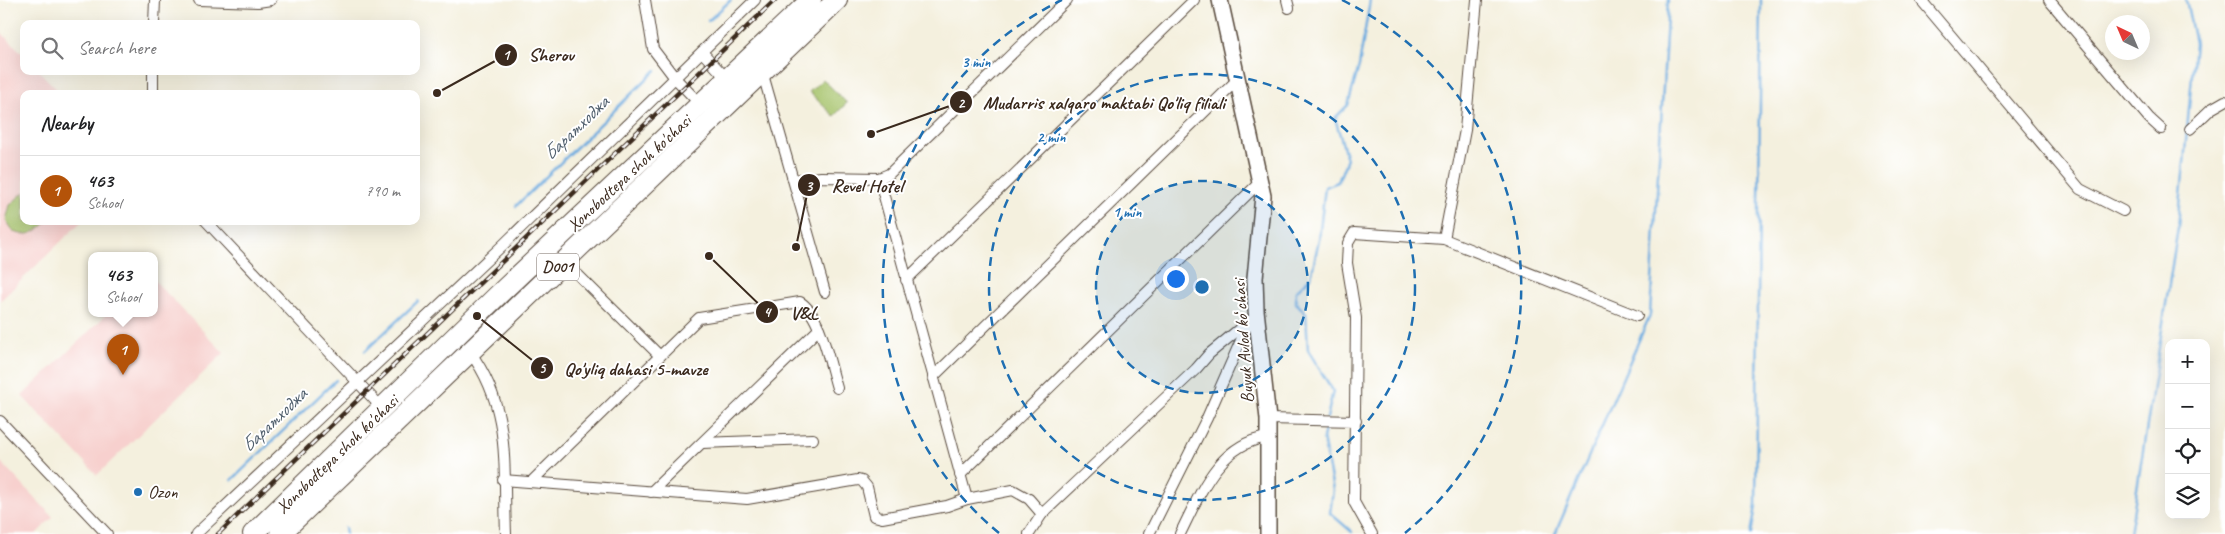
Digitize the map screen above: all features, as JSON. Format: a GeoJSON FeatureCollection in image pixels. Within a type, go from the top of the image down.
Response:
{"type":"FeatureCollection","features":[{"type":"Feature","properties":{"kind":"highway","name":"Xonobodtepa shoh ko'chasi"},"geometry":{"type":"LineString","coordinates":[[253,534],[499,294],[810,0]]}},
{"type":"Feature","properties":{"kind":"highway","name":"Xonobodtepa shoh ko'chasi"},"geometry":{"type":"LineString","coordinates":[[280,534],[837,0]]}},
{"type":"Feature","properties":{"kind":"street"},"geometry":{"type":"LineString","coordinates":[[154,20],[155,0]]}},
{"type":"Feature","properties":{"kind":"street"},"geometry":{"type":"LineString","coordinates":[[199,0],[258,2],[271,0]]}},
{"type":"Feature","properties":{"kind":"street"},"geometry":{"type":"LineString","coordinates":[[645,0],[653,49],[674,78],[701,105]]}},
{"type":"Feature","properties":{"kind":"street"},"geometry":{"type":"LineString","coordinates":[[196,534],[504,244],[755,0]]}},
{"type":"Feature","properties":{"kind":"street"},"geometry":{"type":"LineString","coordinates":[[794,180],[821,177],[879,178],[889,174],[1067,0]]}},
{"type":"Feature","properties":{"kind":"street"},"geometry":{"type":"LineString","coordinates":[[906,280],[1194,0]]}},
{"type":"Feature","properties":{"kind":"street","name":"Buyuk Avlod koʻchasi"},"geometry":{"type":"LineString","coordinates":[[1220,0],[1236,82],[1263,196],[1253,316],[1268,419],[1268,534]]}},
{"type":"Feature","properties":{"kind":"street"},"geometry":{"type":"LineString","coordinates":[[1444,239],[1465,130],[1477,0]]}},
{"type":"Feature","properties":{"kind":"street"},"geometry":{"type":"LineString","coordinates":[[1921,0],[2080,188],[2124,211]]}},
{"type":"Feature","properties":{"kind":"street"},"geometry":{"type":"LineString","coordinates":[[2049,0],[2161,129]]}},
{"type":"Feature","properties":{"kind":"street"},"geometry":{"type":"LineString","coordinates":[[702,52],[727,78]]}},
{"type":"Feature","properties":{"kind":"street"},"geometry":{"type":"LineString","coordinates":[[762,71],[826,292]]}},
{"type":"Feature","properties":{"kind":"street"},"geometry":{"type":"LineString","coordinates":[[153,75],[153,90]]}},
{"type":"Feature","properties":{"kind":"street"},"geometry":{"type":"LineString","coordinates":[[932,377],[1236,82]]}},
{"type":"Feature","properties":{"kind":"street"},"geometry":{"type":"LineString","coordinates":[[2190,129],[2211,109],[2225,101]]}},
{"type":"Feature","properties":{"kind":"street"},"geometry":{"type":"LineString","coordinates":[[879,178],[966,499]]}},
{"type":"Feature","properties":{"kind":"street"},"geometry":{"type":"LineString","coordinates":[[960,475],[1260,182]]}},
{"type":"Feature","properties":{"kind":"street"},"geometry":{"type":"LineString","coordinates":[[210,225],[383,409]]}},
{"type":"Feature","properties":{"kind":"street"},"geometry":{"type":"LineString","coordinates":[[1372,534],[1354,502],[1356,318],[1347,263],[1350,237],[1354,233],[1444,239],[1637,316]]}},
{"type":"Feature","properties":{"kind":"street"},"geometry":{"type":"LineString","coordinates":[[564,261],[660,356]]}},
{"type":"Feature","properties":{"kind":"street"},"geometry":{"type":"LineString","coordinates":[[531,482],[699,318],[800,302],[807,308],[819,329],[837,388]]}},
{"type":"Feature","properties":{"kind":"street"},"geometry":{"type":"LineString","coordinates":[[1028,534],[1042,514],[1196,369],[1209,354],[1253,316]]}},
{"type":"Feature","properties":{"kind":"street"},"geometry":{"type":"LineString","coordinates":[[1149,534],[1207,418],[1253,316]]}},
{"type":"Feature","properties":{"kind":"street"},"geometry":{"type":"LineString","coordinates":[[651,492],[819,329]]}},
{"type":"Feature","properties":{"kind":"street"},"geometry":{"type":"LineString","coordinates":[[470,352],[480,367],[499,410],[503,443],[506,534]]}},
{"type":"Feature","properties":{"kind":"street"},"geometry":{"type":"LineString","coordinates":[[1268,419],[1356,421]]}},
{"type":"Feature","properties":{"kind":"street"},"geometry":{"type":"LineString","coordinates":[[0,421],[108,534]]}},
{"type":"Feature","properties":{"kind":"street"},"geometry":{"type":"LineString","coordinates":[[1180,534],[1207,482],[1226,456],[1246,442],[1268,437]]}},
{"type":"Feature","properties":{"kind":"street"},"geometry":{"type":"LineString","coordinates":[[702,443],[813,439]]}},
{"type":"Feature","properties":{"kind":"street"},"geometry":{"type":"LineString","coordinates":[[503,480],[748,499],[858,480],[865,483],[874,516],[882,518],[947,506],[966,499],[1013,490],[1029,499],[1042,514]]}},
{"type":"Feature","properties":{"kind":"shaded area"},"geometry":{"type":"Polygon","coordinates":[[[0,31],[20,51],[20,75],[43,75],[57,90],[20,90],[20,225],[78,225],[0,301],[0,31]]]}},
{"type":"Feature","properties":{"kind":"shaded area"},"geometry":{"type":"Polygon","coordinates":[[[158,284],[224,353],[97,475],[22,396],[104,317],[158,317],[158,284]]]}},
{"type":"Feature","properties":{"kind":"shaded area"},"geometry":{"type":"Polygon","coordinates":[[[0,461],[53,517],[36,534],[0,534],[0,461]]]}},
{"type":"Feature","properties":{"kind":"green space"},"geometry":{"type":"Polygon","coordinates":[[[823,79],[847,103],[834,116],[809,92],[823,79]]]}},
{"type":"Feature","properties":{"kind":"green space"},"geometry":{"type":"Polygon","coordinates":[[[20,196],[20,225],[43,225],[28,234],[14,232],[6,220],[10,205],[20,196]]]}},
{"type":"Feature","properties":{"kind":"waterway","name":"Баратходжа"},"geometry":{"type":"LineString","coordinates":[[708,21],[731,0]]}},
{"type":"Feature","properties":{"kind":"waterway","name":"Баратходжа"},"geometry":{"type":"LineString","coordinates":[[1327,418],[1333,391],[1308,350],[1306,313],[1296,303],[1296,291],[1311,277],[1319,239],[1325,187],[1338,182],[1347,159],[1335,118],[1348,105],[1359,66],[1370,0]]}},
{"type":"Feature","properties":{"kind":"waterway"},"geometry":{"type":"LineString","coordinates":[[1555,534],[1650,315],[1668,0]]}},
{"type":"Feature","properties":{"kind":"waterway"},"geometry":{"type":"LineString","coordinates":[[1751,534],[1756,506],[1761,0]]}},
{"type":"Feature","properties":{"kind":"waterway"},"geometry":{"type":"LineString","coordinates":[[2130,534],[2178,227],[2195,43],[2186,0]]}},
{"type":"Feature","properties":{"kind":"waterway","name":"Баратходжа"},"geometry":{"type":"LineString","coordinates":[[516,206],[656,70]]}},
{"type":"Feature","properties":{"kind":"waterway","name":"Баратходжа"},"geometry":{"type":"LineString","coordinates":[[365,351],[418,301]]}},
{"type":"Feature","properties":{"kind":"waterway","name":"Баратходжа"},"geometry":{"type":"LineString","coordinates":[[232,480],[336,380]]}},
{"type":"Feature","properties":{"kind":"waterway","name":"Баратходжа"},"geometry":{"type":"LineString","coordinates":[[1326,424],[1323,438],[1333,490],[1330,513],[1352,532]]}},
{"type":"Feature","properties":{"kind":"waterway"},"geometry":{"type":"LineString","coordinates":[[345,528],[346,534]]}},
{"type":"Feature","properties":{"kind":"railway"},"geometry":{"type":"LineString","coordinates":[[218,534],[775,0]]}},
{"type":"Feature","properties":{"kind":"place","name":"Sherov"},"geometry":{"type":"Point","coordinates":[437,93]}},
{"type":"Feature","properties":{"kind":"place","name":"Mudarris xalqaro maktabi Qo'liq filiali"},"geometry":{"type":"Point","coordinates":[871,134]}},
{"type":"Feature","properties":{"kind":"place","name":"Revel Hotel"},"geometry":{"type":"Point","coordinates":[796,247]}},
{"type":"Feature","properties":{"kind":"place","name":"V&L"},"geometry":{"type":"Point","coordinates":[709,256]}},
{"type":"Feature","properties":{"kind":"place","name":"Qo'yliq dahasi 5-mavze"},"geometry":{"type":"Point","coordinates":[477,316]}},
{"type":"Feature","properties":{"kind":"place","name":"463"},"geometry":{"type":"Point","coordinates":[123,375]}},
{"type":"Feature","properties":{"kind":"place","name":"Ozon"},"geometry":{"type":"Point","coordinates":[138,492]}}]}
